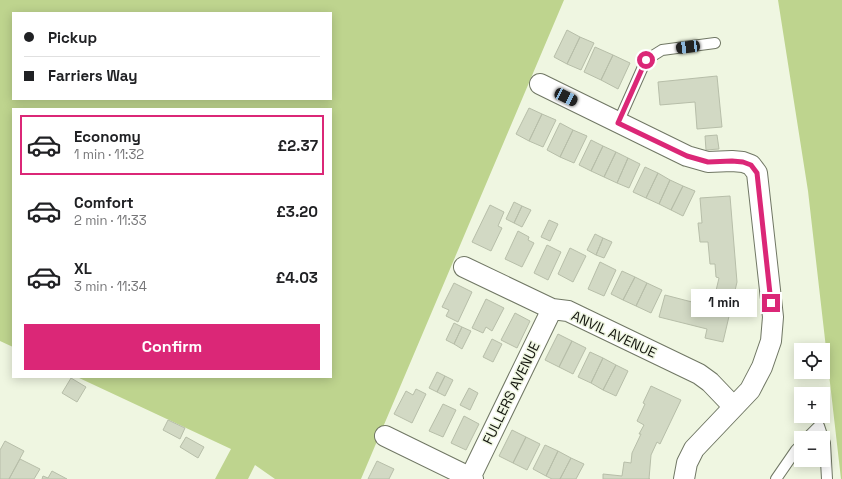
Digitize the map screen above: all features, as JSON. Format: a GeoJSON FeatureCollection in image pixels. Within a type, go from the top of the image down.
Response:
{"type":"FeatureCollection","features":[{"type":"Feature","properties":{"kind":"street"},"geometry":{"type":"LineString","coordinates":[[540,84],[687,156],[708,162],[743,162],[751,165],[757,173],[773,317],[771,341],[762,367],[750,390],[694,449],[687,463],[684,479]]}},
{"type":"Feature","properties":{"kind":"street","name":"ANVIL AVENUE"},"geometry":{"type":"LineString","coordinates":[[464,267],[552,309],[568,311],[699,374],[710,382],[734,406]]}},
{"type":"Feature","properties":{"kind":"street","name":"FULLERS AVENUE"},"geometry":{"type":"LineString","coordinates":[[384,436],[471,478],[552,309]]}},
{"type":"Feature","properties":{"kind":"lane"},"geometry":{"type":"LineString","coordinates":[[618,123],[646,60],[662,50],[715,43]]}},
{"type":"Feature","properties":{"kind":"lane"},"geometry":{"type":"LineString","coordinates":[[814,431],[819,426],[821,431]]}},
{"type":"Feature","properties":{"kind":"lane"},"geometry":{"type":"LineString","coordinates":[[776,479],[794,453]]}},
{"type":"Feature","properties":{"kind":"lane"},"geometry":{"type":"LineString","coordinates":[[826,467],[827,479]]}},
{"type":"Feature","properties":{"kind":"green space"},"geometry":{"type":"Polygon","coordinates":[[[0,0],[564,0],[361,479],[275,479],[255,465],[248,479],[215,479],[231,449],[79,378],[332,378],[332,108],[12,108],[12,347],[0,341],[0,0]]]}},
{"type":"Feature","properties":{"kind":"green space"},"geometry":{"type":"Polygon","coordinates":[[[778,0],[842,0],[842,479],[830,379],[830,343],[825,343],[808,191],[778,0]]]}},
{"type":"Feature","properties":{"kind":"building"},"geometry":{"type":"Polygon","coordinates":[[[567,30],[580,37],[567,64],[554,57],[567,30]]]}},
{"type":"Feature","properties":{"kind":"building"},"geometry":{"type":"Polygon","coordinates":[[[580,37],[594,43],[581,70],[567,64],[580,37]]]}},
{"type":"Feature","properties":{"kind":"building"},"geometry":{"type":"Polygon","coordinates":[[[595,47],[613,55],[601,80],[584,72],[595,47]]]}},
{"type":"Feature","properties":{"kind":"building"},"geometry":{"type":"Polygon","coordinates":[[[613,55],[630,63],[618,89],[601,80],[613,55]]]}},
{"type":"Feature","properties":{"kind":"building"},"geometry":{"type":"Polygon","coordinates":[[[717,76],[722,127],[697,129],[695,102],[660,105],[658,82],[717,76]]]}},
{"type":"Feature","properties":{"kind":"building"},"geometry":{"type":"Polygon","coordinates":[[[529,108],[542,114],[529,141],[516,134],[529,108]]]}},
{"type":"Feature","properties":{"kind":"building"},"geometry":{"type":"Polygon","coordinates":[[[542,114],[556,120],[543,147],[529,141],[542,114]]]}},
{"type":"Feature","properties":{"kind":"building"},"geometry":{"type":"Polygon","coordinates":[[[560,123],[573,130],[560,157],[547,150],[560,123]]]}},
{"type":"Feature","properties":{"kind":"building"},"geometry":{"type":"Polygon","coordinates":[[[573,130],[587,136],[574,163],[560,157],[573,130]]]}},
{"type":"Feature","properties":{"kind":"building"},"geometry":{"type":"Polygon","coordinates":[[[717,135],[719,149],[706,150],[705,136],[717,135]]]}},
{"type":"Feature","properties":{"kind":"building"},"geometry":{"type":"Polygon","coordinates":[[[591,140],[603,146],[591,171],[579,165],[591,140]]]}},
{"type":"Feature","properties":{"kind":"building"},"geometry":{"type":"Polygon","coordinates":[[[603,146],[616,152],[604,177],[591,171],[603,146]]]}},
{"type":"Feature","properties":{"kind":"building"},"geometry":{"type":"Polygon","coordinates":[[[616,152],[628,158],[617,183],[604,177],[616,152]]]}},
{"type":"Feature","properties":{"kind":"building"},"geometry":{"type":"Polygon","coordinates":[[[628,158],[640,164],[629,188],[617,183],[628,158]]]}},
{"type":"Feature","properties":{"kind":"building"},"geometry":{"type":"Polygon","coordinates":[[[645,167],[658,173],[646,198],[633,192],[645,167]]]}},
{"type":"Feature","properties":{"kind":"building"},"geometry":{"type":"Polygon","coordinates":[[[658,173],[670,180],[659,204],[646,198],[658,173]]]}},
{"type":"Feature","properties":{"kind":"building"},"geometry":{"type":"Polygon","coordinates":[[[670,180],[683,186],[671,210],[659,204],[670,180]]]}},
{"type":"Feature","properties":{"kind":"building"},"geometry":{"type":"Polygon","coordinates":[[[683,186],[695,191],[683,216],[671,210],[683,186]]]}},
{"type":"Feature","properties":{"kind":"building"},"geometry":{"type":"Polygon","coordinates":[[[730,196],[737,282],[723,342],[705,338],[707,329],[659,317],[665,295],[692,302],[694,294],[714,299],[719,278],[716,277],[715,264],[710,264],[708,242],[700,242],[698,223],[702,223],[700,198],[730,196]]]}},
{"type":"Feature","properties":{"kind":"building"},"geometry":{"type":"Polygon","coordinates":[[[514,202],[522,206],[514,223],[506,219],[514,202]]]}},
{"type":"Feature","properties":{"kind":"building"},"geometry":{"type":"Polygon","coordinates":[[[490,205],[504,212],[498,226],[502,228],[491,251],[472,242],[490,205]]]}},
{"type":"Feature","properties":{"kind":"building"},"geometry":{"type":"Polygon","coordinates":[[[522,206],[531,210],[522,227],[514,223],[522,206]]]}},
{"type":"Feature","properties":{"kind":"building"},"geometry":{"type":"Polygon","coordinates":[[[549,220],[558,224],[550,241],[541,237],[549,220]]]}},
{"type":"Feature","properties":{"kind":"building"},"geometry":{"type":"Polygon","coordinates":[[[518,231],[529,237],[528,240],[534,243],[522,267],[505,259],[518,231]]]}},
{"type":"Feature","properties":{"kind":"building"},"geometry":{"type":"Polygon","coordinates":[[[595,234],[603,238],[596,255],[587,250],[595,234]]]}},
{"type":"Feature","properties":{"kind":"building"},"geometry":{"type":"Polygon","coordinates":[[[603,238],[612,242],[604,258],[596,255],[603,238]]]}},
{"type":"Feature","properties":{"kind":"building"},"geometry":{"type":"Polygon","coordinates":[[[547,245],[561,252],[548,280],[534,273],[547,245]]]}},
{"type":"Feature","properties":{"kind":"building"},"geometry":{"type":"Polygon","coordinates":[[[570,248],[586,256],[573,282],[558,274],[570,248]]]}},
{"type":"Feature","properties":{"kind":"building"},"geometry":{"type":"Polygon","coordinates":[[[600,262],[616,270],[604,296],[588,289],[600,262]]]}},
{"type":"Feature","properties":{"kind":"building"},"geometry":{"type":"Polygon","coordinates":[[[622,271],[635,277],[623,300],[611,294],[622,271]]]}},
{"type":"Feature","properties":{"kind":"building"},"geometry":{"type":"Polygon","coordinates":[[[635,277],[647,283],[636,306],[623,300],[635,277]]]}},
{"type":"Feature","properties":{"kind":"building"},"geometry":{"type":"Polygon","coordinates":[[[454,283],[472,292],[458,322],[446,316],[449,310],[442,307],[454,283]]]}},
{"type":"Feature","properties":{"kind":"building"},"geometry":{"type":"Polygon","coordinates":[[[647,283],[662,290],[651,313],[636,306],[647,283]]]}},
{"type":"Feature","properties":{"kind":"building"},"geometry":{"type":"Polygon","coordinates":[[[486,299],[504,308],[492,331],[486,327],[483,333],[472,328],[486,299]]]}},
{"type":"Feature","properties":{"kind":"building"},"geometry":{"type":"Polygon","coordinates":[[[515,313],[530,321],[517,348],[501,340],[515,313]]]}},
{"type":"Feature","properties":{"kind":"building"},"geometry":{"type":"Polygon","coordinates":[[[454,323],[462,327],[454,344],[446,340],[454,323]]]}},
{"type":"Feature","properties":{"kind":"building"},"geometry":{"type":"Polygon","coordinates":[[[462,327],[471,331],[462,349],[454,344],[462,327]]]}},
{"type":"Feature","properties":{"kind":"building"},"geometry":{"type":"Polygon","coordinates":[[[558,334],[572,341],[559,367],[545,360],[558,334]]]}},
{"type":"Feature","properties":{"kind":"building"},"geometry":{"type":"Polygon","coordinates":[[[492,339],[502,344],[493,362],[483,357],[492,339]]]}},
{"type":"Feature","properties":{"kind":"building"},"geometry":{"type":"Polygon","coordinates":[[[572,341],[586,348],[573,374],[559,367],[572,341]]]}},
{"type":"Feature","properties":{"kind":"building"},"geometry":{"type":"Polygon","coordinates":[[[590,352],[603,358],[591,383],[578,377],[590,352]]]}},
{"type":"Feature","properties":{"kind":"building"},"geometry":{"type":"Polygon","coordinates":[[[603,358],[616,365],[603,390],[591,383],[603,358]]]}},
{"type":"Feature","properties":{"kind":"building"},"geometry":{"type":"Polygon","coordinates":[[[616,365],[628,371],[616,396],[603,390],[616,365]]]}},
{"type":"Feature","properties":{"kind":"building"},"geometry":{"type":"Polygon","coordinates":[[[437,372],[445,376],[437,392],[429,388],[437,372]]]}},
{"type":"Feature","properties":{"kind":"building"},"geometry":{"type":"Polygon","coordinates":[[[445,376],[453,380],[445,396],[437,392],[445,376]]]}},
{"type":"Feature","properties":{"kind":"building"},"geometry":{"type":"Polygon","coordinates":[[[71,378],[86,387],[77,402],[62,393],[71,378]]]}},
{"type":"Feature","properties":{"kind":"building"},"geometry":{"type":"Polygon","coordinates":[[[651,386],[681,400],[660,444],[657,442],[651,455],[649,479],[603,479],[603,474],[622,476],[624,462],[631,463],[632,453],[644,425],[637,421],[651,386]]]}},
{"type":"Feature","properties":{"kind":"building"},"geometry":{"type":"Polygon","coordinates":[[[469,388],[478,393],[470,410],[460,405],[469,388]]]}},
{"type":"Feature","properties":{"kind":"building"},"geometry":{"type":"Polygon","coordinates":[[[416,389],[426,394],[412,423],[394,414],[406,391],[413,395],[416,389]]]}},
{"type":"Feature","properties":{"kind":"building"},"geometry":{"type":"Polygon","coordinates":[[[443,404],[456,410],[443,437],[429,431],[443,404]]]}},
{"type":"Feature","properties":{"kind":"building"},"geometry":{"type":"Polygon","coordinates":[[[464,416],[479,424],[466,450],[451,443],[464,416]]]}},
{"type":"Feature","properties":{"kind":"building"},"geometry":{"type":"Polygon","coordinates":[[[168,420],[185,428],[180,439],[163,430],[168,420]]]}},
{"type":"Feature","properties":{"kind":"building"},"geometry":{"type":"Polygon","coordinates":[[[512,430],[526,437],[513,463],[499,456],[512,430]]]}},
{"type":"Feature","properties":{"kind":"building"},"geometry":{"type":"Polygon","coordinates":[[[186,437],[204,447],[198,458],[180,447],[186,437]]]}},
{"type":"Feature","properties":{"kind":"building"},"geometry":{"type":"Polygon","coordinates":[[[526,437],[540,444],[527,470],[513,463],[526,437]]]}},
{"type":"Feature","properties":{"kind":"building"},"geometry":{"type":"Polygon","coordinates":[[[5,441],[24,451],[9,479],[0,479],[0,450],[5,441]]]}},
{"type":"Feature","properties":{"kind":"building"},"geometry":{"type":"Polygon","coordinates":[[[545,445],[558,451],[546,476],[533,469],[545,445]]]}},
{"type":"Feature","properties":{"kind":"building"},"geometry":{"type":"Polygon","coordinates":[[[558,451],[571,458],[560,479],[552,479],[546,476],[558,451]]]}},
{"type":"Feature","properties":{"kind":"building"},"geometry":{"type":"Polygon","coordinates":[[[571,458],[584,464],[576,479],[560,479],[571,458]]]}},
{"type":"Feature","properties":{"kind":"building"},"geometry":{"type":"Polygon","coordinates":[[[20,459],[40,469],[34,479],[9,479],[20,459]]]}},
{"type":"Feature","properties":{"kind":"building"},"geometry":{"type":"Polygon","coordinates":[[[377,461],[394,469],[389,479],[368,479],[377,461]]]}},
{"type":"Feature","properties":{"kind":"building"},"geometry":{"type":"Polygon","coordinates":[[[52,471],[67,479],[42,479],[43,476],[48,478],[52,471]]]}},
{"type":"Feature","properties":{"kind":"route"},"geometry":{"type":"LineString","coordinates":[[646,60],[618,123],[687,156],[708,162],[732,161],[743,162],[751,165],[757,173],[771,303]]}}]}
